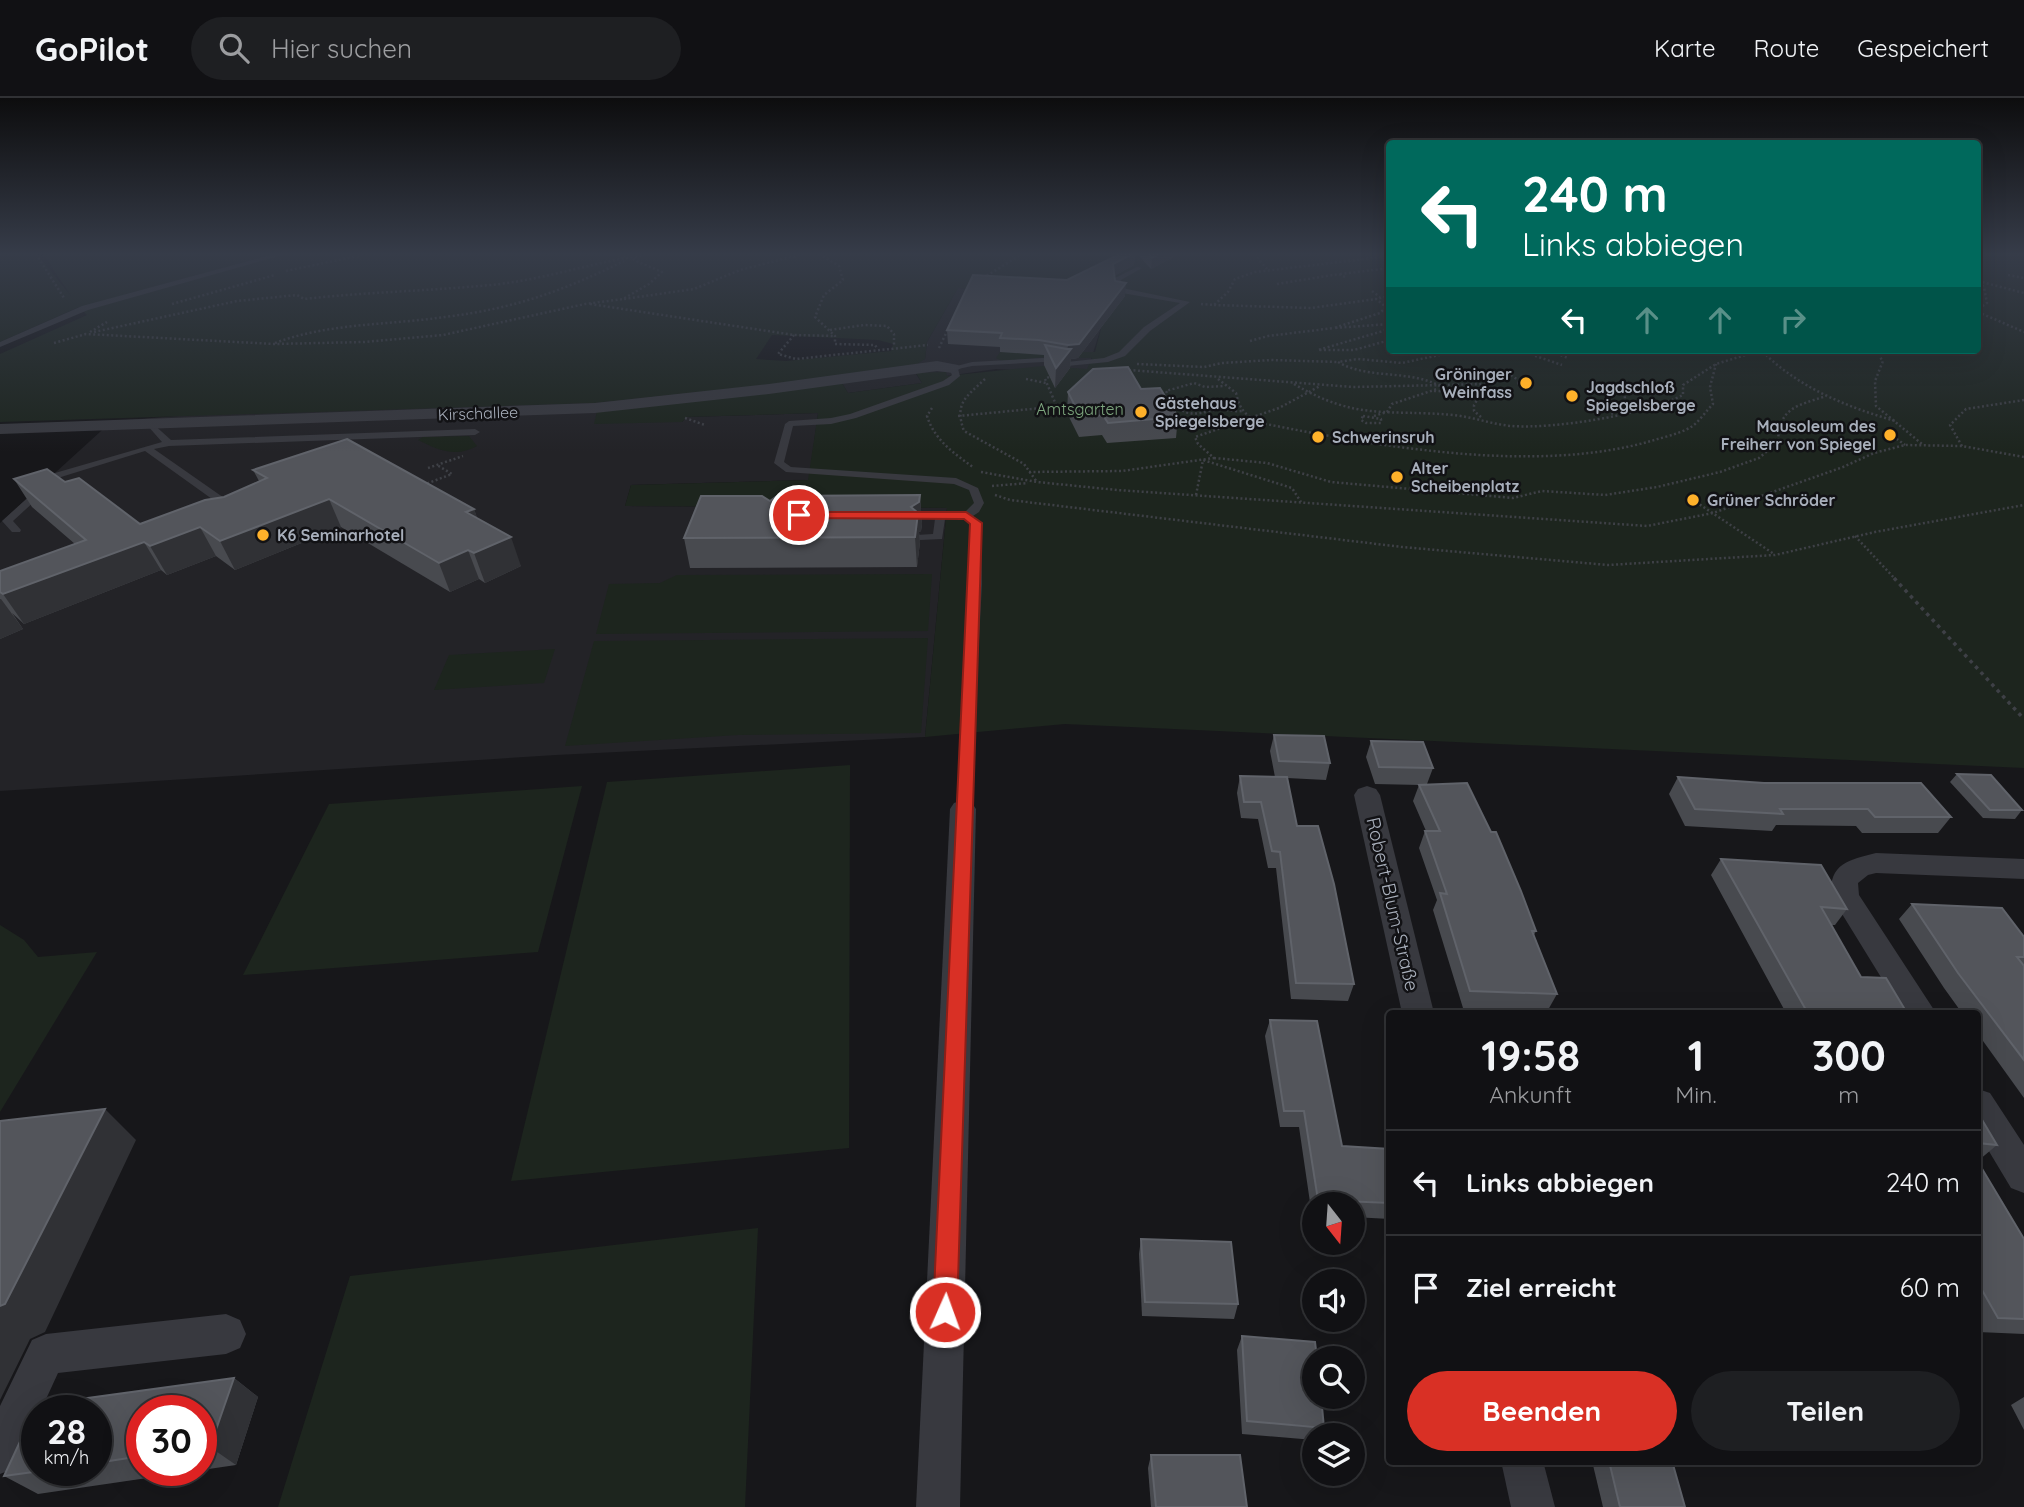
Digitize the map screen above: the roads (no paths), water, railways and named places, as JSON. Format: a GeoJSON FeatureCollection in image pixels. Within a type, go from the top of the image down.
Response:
{"type":"FeatureCollection","features":[{"type":"Feature","properties":{"kind":"street","name":"Kirschallee"},"geometry":{"type":"LineString","coordinates":[[0,429],[595,408],[945,373]]}},
{"type":"Feature","properties":{"kind":"street","name":"Robert-Blum-Straße"},"geometry":{"type":"LineString","coordinates":[[1367,795],[1417,1010]]}},
{"type":"Feature","properties":{"kind":"street"},"geometry":{"type":"LineString","coordinates":[[938,1507],[963,809]]}},
{"type":"Feature","properties":{"kind":"street"},"geometry":{"type":"LineString","coordinates":[[1918,1010],[1845,896],[1844,880],[1858,868],[1876,863],[2024,869]]}},
{"type":"Feature","properties":{"kind":"street"},"geometry":{"type":"LineString","coordinates":[[1981,1109],[2024,1176]]}},
{"type":"Feature","properties":{"kind":"street"},"geometry":{"type":"LineString","coordinates":[[0,1453],[46,1354],[226,1334]]}},
{"type":"Feature","properties":{"kind":"street"},"geometry":{"type":"LineString","coordinates":[[1523,1465],[1533,1507]]}},
{"type":"Feature","properties":{"kind":"lane"},"geometry":{"type":"LineString","coordinates":[[0,345],[58,320]]}},
{"type":"Feature","properties":{"kind":"lane"},"geometry":{"type":"LineString","coordinates":[[966,516],[975,510],[979,503],[973,488],[939,478],[789,470],[779,463],[789,424],[831,421],[853,416],[945,373],[972,364],[1105,360],[1122,354],[1160,320]]}},
{"type":"Feature","properties":{"kind":"lane"},"geometry":{"type":"LineString","coordinates":[[151,425],[169,443]]}},
{"type":"Feature","properties":{"kind":"lane"},"geometry":{"type":"LineString","coordinates":[[16,530],[7,521],[58,475],[169,443],[475,432]]}},
{"type":"Feature","properties":{"kind":"lane"},"geometry":{"type":"LineString","coordinates":[[146,448],[223,502]]}},
{"type":"Feature","properties":{"kind":"lane"},"geometry":{"type":"LineString","coordinates":[[208,509],[237,499]]}},
{"type":"Feature","properties":{"kind":"lane"},"geometry":{"type":"LineString","coordinates":[[920,537],[938,537],[940,515]]}},
{"type":"Feature","properties":{"kind":"lane"},"geometry":{"type":"LineString","coordinates":[[890,516],[966,516],[976,523],[976,584],[963,809]]}},
{"type":"Feature","properties":{"kind":"place","name":"Gröninger Weinfass"},"geometry":{"type":"Point","coordinates":[1526,383]}},
{"type":"Feature","properties":{"kind":"place","name":"Jagdschloß Spiegelsberge"},"geometry":{"type":"Point","coordinates":[1572,396]}},
{"type":"Feature","properties":{"kind":"place","name":"Gästehaus Spiegelsberge"},"geometry":{"type":"Point","coordinates":[1141,412]}},
{"type":"Feature","properties":{"kind":"place","name":"Mausoleum des Freiherr von Spiegel"},"geometry":{"type":"Point","coordinates":[1890,435]}},
{"type":"Feature","properties":{"kind":"place","name":"Schwerinsruh"},"geometry":{"type":"Point","coordinates":[1318,437]}},
{"type":"Feature","properties":{"kind":"place","name":"Alter Scheibenplatz"},"geometry":{"type":"Point","coordinates":[1397,477]}},
{"type":"Feature","properties":{"kind":"place","name":"Grüner Schröder"},"geometry":{"type":"Point","coordinates":[1693,500]}},
{"type":"Feature","properties":{"kind":"place","name":"K6 Seminarhotel"},"geometry":{"type":"Point","coordinates":[263,535]}},
{"type":"Feature","properties":{"kind":"park label","name":"Amtsgarten"},"geometry":{"type":"Point","coordinates":[1080,409]}}]}
